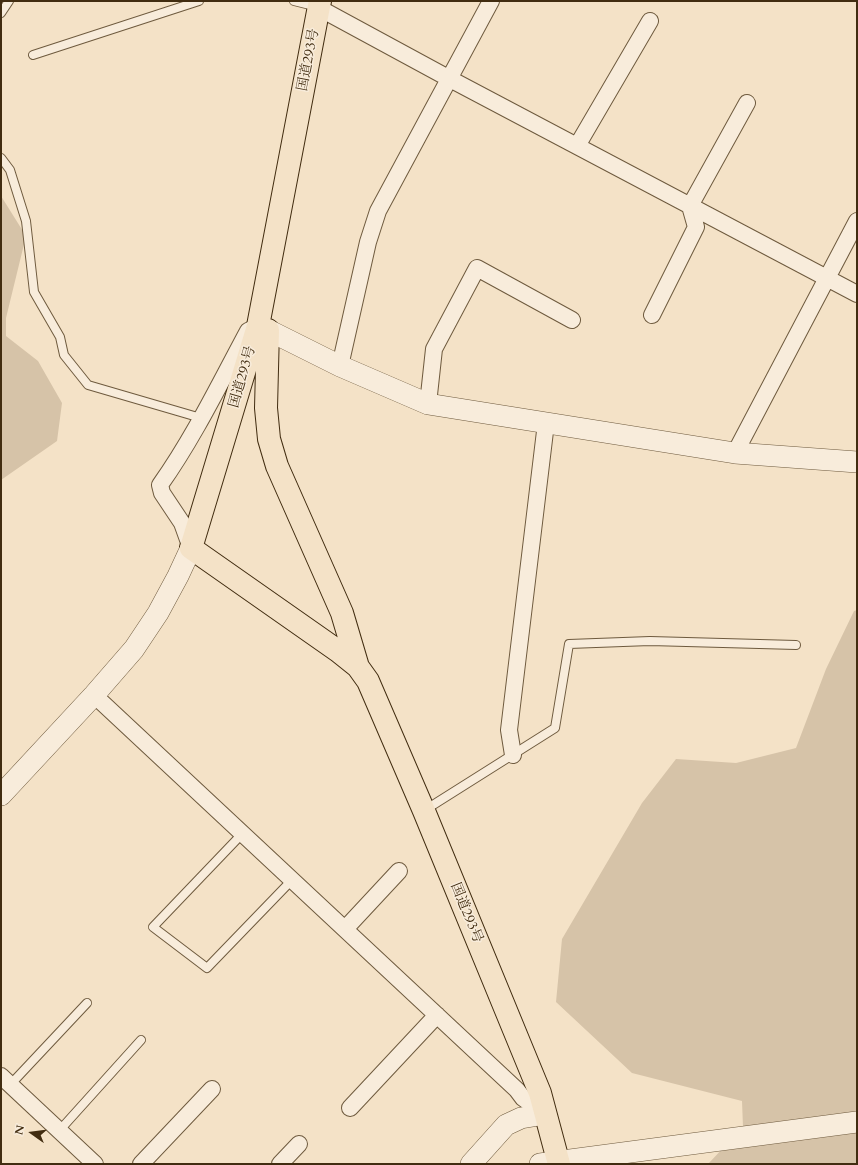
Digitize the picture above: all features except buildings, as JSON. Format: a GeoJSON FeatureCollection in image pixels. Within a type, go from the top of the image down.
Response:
{"type":"FeatureCollection","features":[{"type":"Feature","properties":{"kind":"highway","name":"国道293号"},"geometry":{"type":"LineString","coordinates":[[320,4],[263,304],[266,408],[269,439],[278,466],[342,613],[358,667]]}},
{"type":"Feature","properties":{"kind":"highway","name":"国道293号"},"geometry":{"type":"LineString","coordinates":[[263,328],[191,548],[358,667],[368,681],[380,704],[540,1093],[553,1163]]}},
{"type":"Feature","properties":{"kind":"street"},"geometry":{"type":"LineString","coordinates":[[340,366],[368,242],[378,211],[491,1]]}},
{"type":"Feature","properties":{"kind":"street"},"geometry":{"type":"LineString","coordinates":[[320,4],[450,79],[857,294]]}},
{"type":"Feature","properties":{"kind":"street"},"geometry":{"type":"LineString","coordinates":[[577,146],[650,20]]}},
{"type":"Feature","properties":{"kind":"street"},"geometry":{"type":"LineString","coordinates":[[652,315],[696,227],[690,206],[747,103]]}},
{"type":"Feature","properties":{"kind":"street"},"geometry":{"type":"LineString","coordinates":[[735,452],[857,221]]}},
{"type":"Feature","properties":{"kind":"street"},"geometry":{"type":"LineString","coordinates":[[428,404],[434,349],[477,268],[572,320]]}},
{"type":"Feature","properties":{"kind":"street"},"geometry":{"type":"LineString","coordinates":[[1,795],[94,695],[134,649],[161,607],[191,548],[182,523],[162,493],[160,485],[172,468],[201,418],[248,331],[263,328],[340,366],[428,404],[735,452],[857,462]]}},
{"type":"Feature","properties":{"kind":"street"},"geometry":{"type":"LineString","coordinates":[[513,755],[509,730],[546,423]]}},
{"type":"Feature","properties":{"kind":"street"},"geometry":{"type":"LineString","coordinates":[[94,695],[517,1090],[523,1098],[545,1114]]}},
{"type":"Feature","properties":{"kind":"street"},"geometry":{"type":"LineString","coordinates":[[345,930],[399,871]]}},
{"type":"Feature","properties":{"kind":"street"},"geometry":{"type":"LineString","coordinates":[[350,1108],[436,1015]]}},
{"type":"Feature","properties":{"kind":"street"},"geometry":{"type":"LineString","coordinates":[[6,1080],[95,1164]]}},
{"type":"Feature","properties":{"kind":"street"},"geometry":{"type":"LineString","coordinates":[[140,1164],[212,1089]]}},
{"type":"Feature","properties":{"kind":"street"},"geometry":{"type":"LineString","coordinates":[[471,1164],[506,1125],[521,1118],[545,1114]]}},
{"type":"Feature","properties":{"kind":"street"},"geometry":{"type":"LineString","coordinates":[[553,1163],[857,1122]]}},
{"type":"Feature","properties":{"kind":"street"},"geometry":{"type":"LineString","coordinates":[[280,1164],[299,1144]]}},
{"type":"Feature","properties":{"kind":"lane"},"geometry":{"type":"LineString","coordinates":[[1,13],[9,1]]}},
{"type":"Feature","properties":{"kind":"lane"},"geometry":{"type":"LineString","coordinates":[[33,55],[199,1]]}},
{"type":"Feature","properties":{"kind":"lane"},"geometry":{"type":"LineString","coordinates":[[294,1],[320,4]]}},
{"type":"Feature","properties":{"kind":"lane"},"geometry":{"type":"LineString","coordinates":[[1,158],[10,170],[26,221],[34,292],[60,337],[64,355],[88,385],[201,418]]}},
{"type":"Feature","properties":{"kind":"lane"},"geometry":{"type":"LineString","coordinates":[[424,811],[555,728],[569,644],[650,642],[796,645]]}},
{"type":"Feature","properties":{"kind":"lane"},"geometry":{"type":"LineString","coordinates":[[242,834],[153,927],[207,968],[292,880]]}},
{"type":"Feature","properties":{"kind":"lane"},"geometry":{"type":"LineString","coordinates":[[6,1080],[87,1002]]}},
{"type":"Feature","properties":{"kind":"lane"},"geometry":{"type":"LineString","coordinates":[[59,1131],[141,1040]]}},
{"type":"Feature","properties":{"kind":"shaded area"},"geometry":{"type":"Polygon","coordinates":[[[1,196],[26,236],[6,318],[6,336],[38,361],[62,403],[57,441],[1,480],[1,196]]]}},
{"type":"Feature","properties":{"kind":"shaded area"},"geometry":{"type":"Polygon","coordinates":[[[857,610],[857,1164],[708,1164],[743,1127],[742,1101],[632,1073],[556,1002],[562,939],[642,803],[676,759],[736,763],[796,748],[826,669],[854,611],[857,610]]]}}]}
